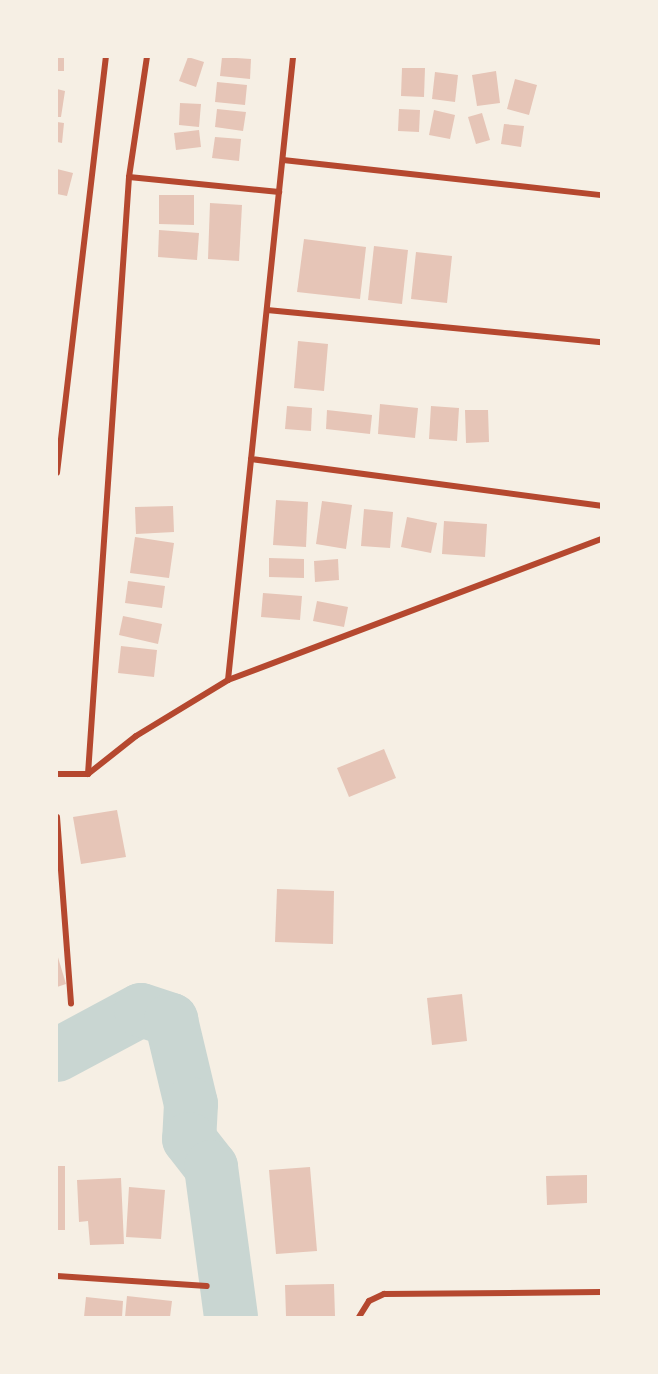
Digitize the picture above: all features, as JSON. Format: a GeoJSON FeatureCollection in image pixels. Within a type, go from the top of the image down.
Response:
{"type":"FeatureCollection","features":[{"type":"Feature","properties":{"kind":"street"},"geometry":{"type":"LineString","coordinates":[[57,473],[106,57]]}},
{"type":"Feature","properties":{"kind":"street"},"geometry":{"type":"LineString","coordinates":[[88,774],[129,177],[147,57]]}},
{"type":"Feature","properties":{"kind":"street"},"geometry":{"type":"LineString","coordinates":[[228,680],[293,57]]}},
{"type":"Feature","properties":{"kind":"street"},"geometry":{"type":"LineString","coordinates":[[283,160],[601,195]]}},
{"type":"Feature","properties":{"kind":"street"},"geometry":{"type":"LineString","coordinates":[[129,177],[279,192]]}},
{"type":"Feature","properties":{"kind":"street"},"geometry":{"type":"LineString","coordinates":[[267,310],[601,342]]}},
{"type":"Feature","properties":{"kind":"street"},"geometry":{"type":"LineString","coordinates":[[252,459],[601,506]]}},
{"type":"Feature","properties":{"kind":"street"},"geometry":{"type":"LineString","coordinates":[[57,774],[88,774],[136,736],[228,680],[601,539]]}},
{"type":"Feature","properties":{"kind":"street"},"geometry":{"type":"LineString","coordinates":[[57,817],[71,1003]]}},
{"type":"Feature","properties":{"kind":"street"},"geometry":{"type":"LineString","coordinates":[[57,1276],[207,1286]]}},
{"type":"Feature","properties":{"kind":"street"},"geometry":{"type":"LineString","coordinates":[[359,1317],[369,1301],[384,1294],[601,1292]]}},
{"type":"Feature","properties":{"kind":"building"},"geometry":{"type":"Polygon","coordinates":[[[57,57],[64,57],[64,71],[57,71],[57,57]]]}},
{"type":"Feature","properties":{"kind":"building"},"geometry":{"type":"Polygon","coordinates":[[[188,57],[204,62],[196,87],[179,81],[188,57]]]}},
{"type":"Feature","properties":{"kind":"building"},"geometry":{"type":"Polygon","coordinates":[[[222,57],[251,59],[250,79],[220,76],[222,57]]]}},
{"type":"Feature","properties":{"kind":"building"},"geometry":{"type":"Polygon","coordinates":[[[402,68],[425,68],[424,97],[401,96],[402,68]]]}},
{"type":"Feature","properties":{"kind":"building"},"geometry":{"type":"Polygon","coordinates":[[[496,71],[500,103],[477,106],[472,75],[496,71]]]}},
{"type":"Feature","properties":{"kind":"building"},"geometry":{"type":"Polygon","coordinates":[[[435,72],[458,75],[455,102],[432,99],[435,72]]]}},
{"type":"Feature","properties":{"kind":"building"},"geometry":{"type":"Polygon","coordinates":[[[515,79],[537,85],[529,115],[507,109],[515,79]]]}},
{"type":"Feature","properties":{"kind":"building"},"geometry":{"type":"Polygon","coordinates":[[[217,82],[247,85],[245,105],[215,102],[217,82]]]}},
{"type":"Feature","properties":{"kind":"building"},"geometry":{"type":"Polygon","coordinates":[[[57,89],[65,91],[61,117],[57,117],[57,89]]]}},
{"type":"Feature","properties":{"kind":"building"},"geometry":{"type":"Polygon","coordinates":[[[180,103],[201,104],[199,127],[179,125],[180,103]]]}},
{"type":"Feature","properties":{"kind":"building"},"geometry":{"type":"Polygon","coordinates":[[[217,109],[246,112],[243,131],[215,127],[217,109]]]}},
{"type":"Feature","properties":{"kind":"building"},"geometry":{"type":"Polygon","coordinates":[[[399,109],[420,110],[419,132],[398,131],[399,109]]]}},
{"type":"Feature","properties":{"kind":"building"},"geometry":{"type":"Polygon","coordinates":[[[434,110],[455,115],[450,139],[429,135],[434,110]]]}},
{"type":"Feature","properties":{"kind":"building"},"geometry":{"type":"Polygon","coordinates":[[[482,113],[490,140],[476,144],[468,117],[482,113]]]}},
{"type":"Feature","properties":{"kind":"building"},"geometry":{"type":"Polygon","coordinates":[[[57,122],[64,123],[62,143],[57,142],[57,122]]]}},
{"type":"Feature","properties":{"kind":"building"},"geometry":{"type":"Polygon","coordinates":[[[504,124],[524,126],[521,147],[501,144],[504,124]]]}},
{"type":"Feature","properties":{"kind":"building"},"geometry":{"type":"Polygon","coordinates":[[[199,130],[201,147],[176,150],[174,133],[199,130]]]}},
{"type":"Feature","properties":{"kind":"building"},"geometry":{"type":"Polygon","coordinates":[[[215,137],[241,139],[239,161],[212,158],[215,137]]]}},
{"type":"Feature","properties":{"kind":"building"},"geometry":{"type":"Polygon","coordinates":[[[57,169],[73,173],[67,196],[57,194],[57,169]]]}},
{"type":"Feature","properties":{"kind":"building"},"geometry":{"type":"Polygon","coordinates":[[[159,195],[194,195],[194,225],[159,224],[159,195]]]}},
{"type":"Feature","properties":{"kind":"building"},"geometry":{"type":"Polygon","coordinates":[[[210,203],[242,205],[239,261],[208,259],[210,203]]]}},
{"type":"Feature","properties":{"kind":"building"},"geometry":{"type":"Polygon","coordinates":[[[159,230],[199,233],[197,260],[158,257],[159,230]]]}},
{"type":"Feature","properties":{"kind":"building"},"geometry":{"type":"Polygon","coordinates":[[[304,239],[366,247],[360,299],[297,292],[304,239]]]}},
{"type":"Feature","properties":{"kind":"building"},"geometry":{"type":"Polygon","coordinates":[[[374,246],[408,250],[402,304],[368,300],[374,246]]]}},
{"type":"Feature","properties":{"kind":"building"},"geometry":{"type":"Polygon","coordinates":[[[416,252],[452,256],[447,303],[411,299],[416,252]]]}},
{"type":"Feature","properties":{"kind":"building"},"geometry":{"type":"Polygon","coordinates":[[[298,341],[328,344],[324,391],[294,388],[298,341]]]}},
{"type":"Feature","properties":{"kind":"building"},"geometry":{"type":"Polygon","coordinates":[[[380,404],[418,408],[415,438],[378,434],[380,404]]]}},
{"type":"Feature","properties":{"kind":"building"},"geometry":{"type":"Polygon","coordinates":[[[287,406],[312,408],[311,431],[285,429],[287,406]]]}},
{"type":"Feature","properties":{"kind":"building"},"geometry":{"type":"Polygon","coordinates":[[[431,406],[459,408],[457,441],[429,439],[431,406]]]}},
{"type":"Feature","properties":{"kind":"building"},"geometry":{"type":"Polygon","coordinates":[[[327,410],[372,415],[370,434],[326,429],[327,410]]]}},
{"type":"Feature","properties":{"kind":"building"},"geometry":{"type":"Polygon","coordinates":[[[465,410],[488,410],[489,442],[466,443],[465,410]]]}},
{"type":"Feature","properties":{"kind":"building"},"geometry":{"type":"Polygon","coordinates":[[[276,500],[308,502],[306,547],[273,545],[276,500]]]}},
{"type":"Feature","properties":{"kind":"building"},"geometry":{"type":"Polygon","coordinates":[[[322,501],[352,505],[346,549],[316,544],[322,501]]]}},
{"type":"Feature","properties":{"kind":"building"},"geometry":{"type":"Polygon","coordinates":[[[173,506],[174,532],[136,534],[135,507],[173,506]]]}},
{"type":"Feature","properties":{"kind":"building"},"geometry":{"type":"Polygon","coordinates":[[[364,509],[393,512],[390,548],[361,546],[364,509]]]}},
{"type":"Feature","properties":{"kind":"building"},"geometry":{"type":"Polygon","coordinates":[[[407,517],[437,523],[431,553],[401,547],[407,517]]]}},
{"type":"Feature","properties":{"kind":"building"},"geometry":{"type":"Polygon","coordinates":[[[444,521],[487,524],[485,557],[442,554],[444,521]]]}},
{"type":"Feature","properties":{"kind":"building"},"geometry":{"type":"Polygon","coordinates":[[[135,537],[174,543],[169,578],[130,573],[135,537]]]}},
{"type":"Feature","properties":{"kind":"building"},"geometry":{"type":"Polygon","coordinates":[[[269,558],[304,559],[304,578],[269,577],[269,558]]]}},
{"type":"Feature","properties":{"kind":"building"},"geometry":{"type":"Polygon","coordinates":[[[338,559],[339,580],[315,582],[314,561],[338,559]]]}},
{"type":"Feature","properties":{"kind":"building"},"geometry":{"type":"Polygon","coordinates":[[[128,581],[165,586],[162,608],[125,603],[128,581]]]}},
{"type":"Feature","properties":{"kind":"building"},"geometry":{"type":"Polygon","coordinates":[[[263,593],[302,596],[300,620],[261,617],[263,593]]]}},
{"type":"Feature","properties":{"kind":"building"},"geometry":{"type":"Polygon","coordinates":[[[317,601],[348,607],[344,627],[313,621],[317,601]]]}},
{"type":"Feature","properties":{"kind":"building"},"geometry":{"type":"Polygon","coordinates":[[[123,616],[162,624],[158,644],[119,635],[123,616]]]}},
{"type":"Feature","properties":{"kind":"building"},"geometry":{"type":"Polygon","coordinates":[[[121,646],[157,650],[154,677],[118,673],[121,646]]]}},
{"type":"Feature","properties":{"kind":"building"},"geometry":{"type":"Polygon","coordinates":[[[384,749],[396,778],[349,797],[337,768],[384,749]]]}},
{"type":"Feature","properties":{"kind":"building"},"geometry":{"type":"Polygon","coordinates":[[[117,810],[126,857],[81,864],[73,817],[117,810]]]}},
{"type":"Feature","properties":{"kind":"building"},"geometry":{"type":"Polygon","coordinates":[[[277,889],[334,891],[333,944],[275,942],[277,889]]]}},
{"type":"Feature","properties":{"kind":"building"},"geometry":{"type":"Polygon","coordinates":[[[57,954],[66,984],[57,987],[57,954]]]}},
{"type":"Feature","properties":{"kind":"building"},"geometry":{"type":"Polygon","coordinates":[[[462,994],[467,1041],[432,1045],[427,998],[462,994]]]}},
{"type":"Feature","properties":{"kind":"building"},"geometry":{"type":"Polygon","coordinates":[[[57,1166],[65,1166],[65,1230],[57,1230],[57,1166]]]}},
{"type":"Feature","properties":{"kind":"building"},"geometry":{"type":"Polygon","coordinates":[[[310,1167],[317,1251],[276,1254],[269,1170],[310,1167]]]}},
{"type":"Feature","properties":{"kind":"building"},"geometry":{"type":"Polygon","coordinates":[[[587,1175],[587,1203],[547,1205],[546,1176],[587,1175]]]}},
{"type":"Feature","properties":{"kind":"building"},"geometry":{"type":"Polygon","coordinates":[[[121,1178],[124,1244],[90,1245],[88,1221],[79,1222],[77,1180],[121,1178]]]}},
{"type":"Feature","properties":{"kind":"building"},"geometry":{"type":"Polygon","coordinates":[[[129,1187],[165,1190],[161,1239],[126,1237],[129,1187]]]}},
{"type":"Feature","properties":{"kind":"building"},"geometry":{"type":"Polygon","coordinates":[[[334,1284],[335,1317],[286,1317],[285,1285],[334,1284]]]}},
{"type":"Feature","properties":{"kind":"building"},"geometry":{"type":"Polygon","coordinates":[[[127,1296],[172,1301],[170,1317],[125,1317],[127,1296]]]}},
{"type":"Feature","properties":{"kind":"building"},"geometry":{"type":"Polygon","coordinates":[[[86,1297],[123,1301],[122,1317],[84,1317],[86,1297]]]}},
{"type":"Feature","properties":{"kind":"waterway"},"geometry":{"type":"LineString","coordinates":[[57,1055],[141,1010],[171,1020],[191,1104],[189,1139],[211,1167],[231,1317]]}}]}
